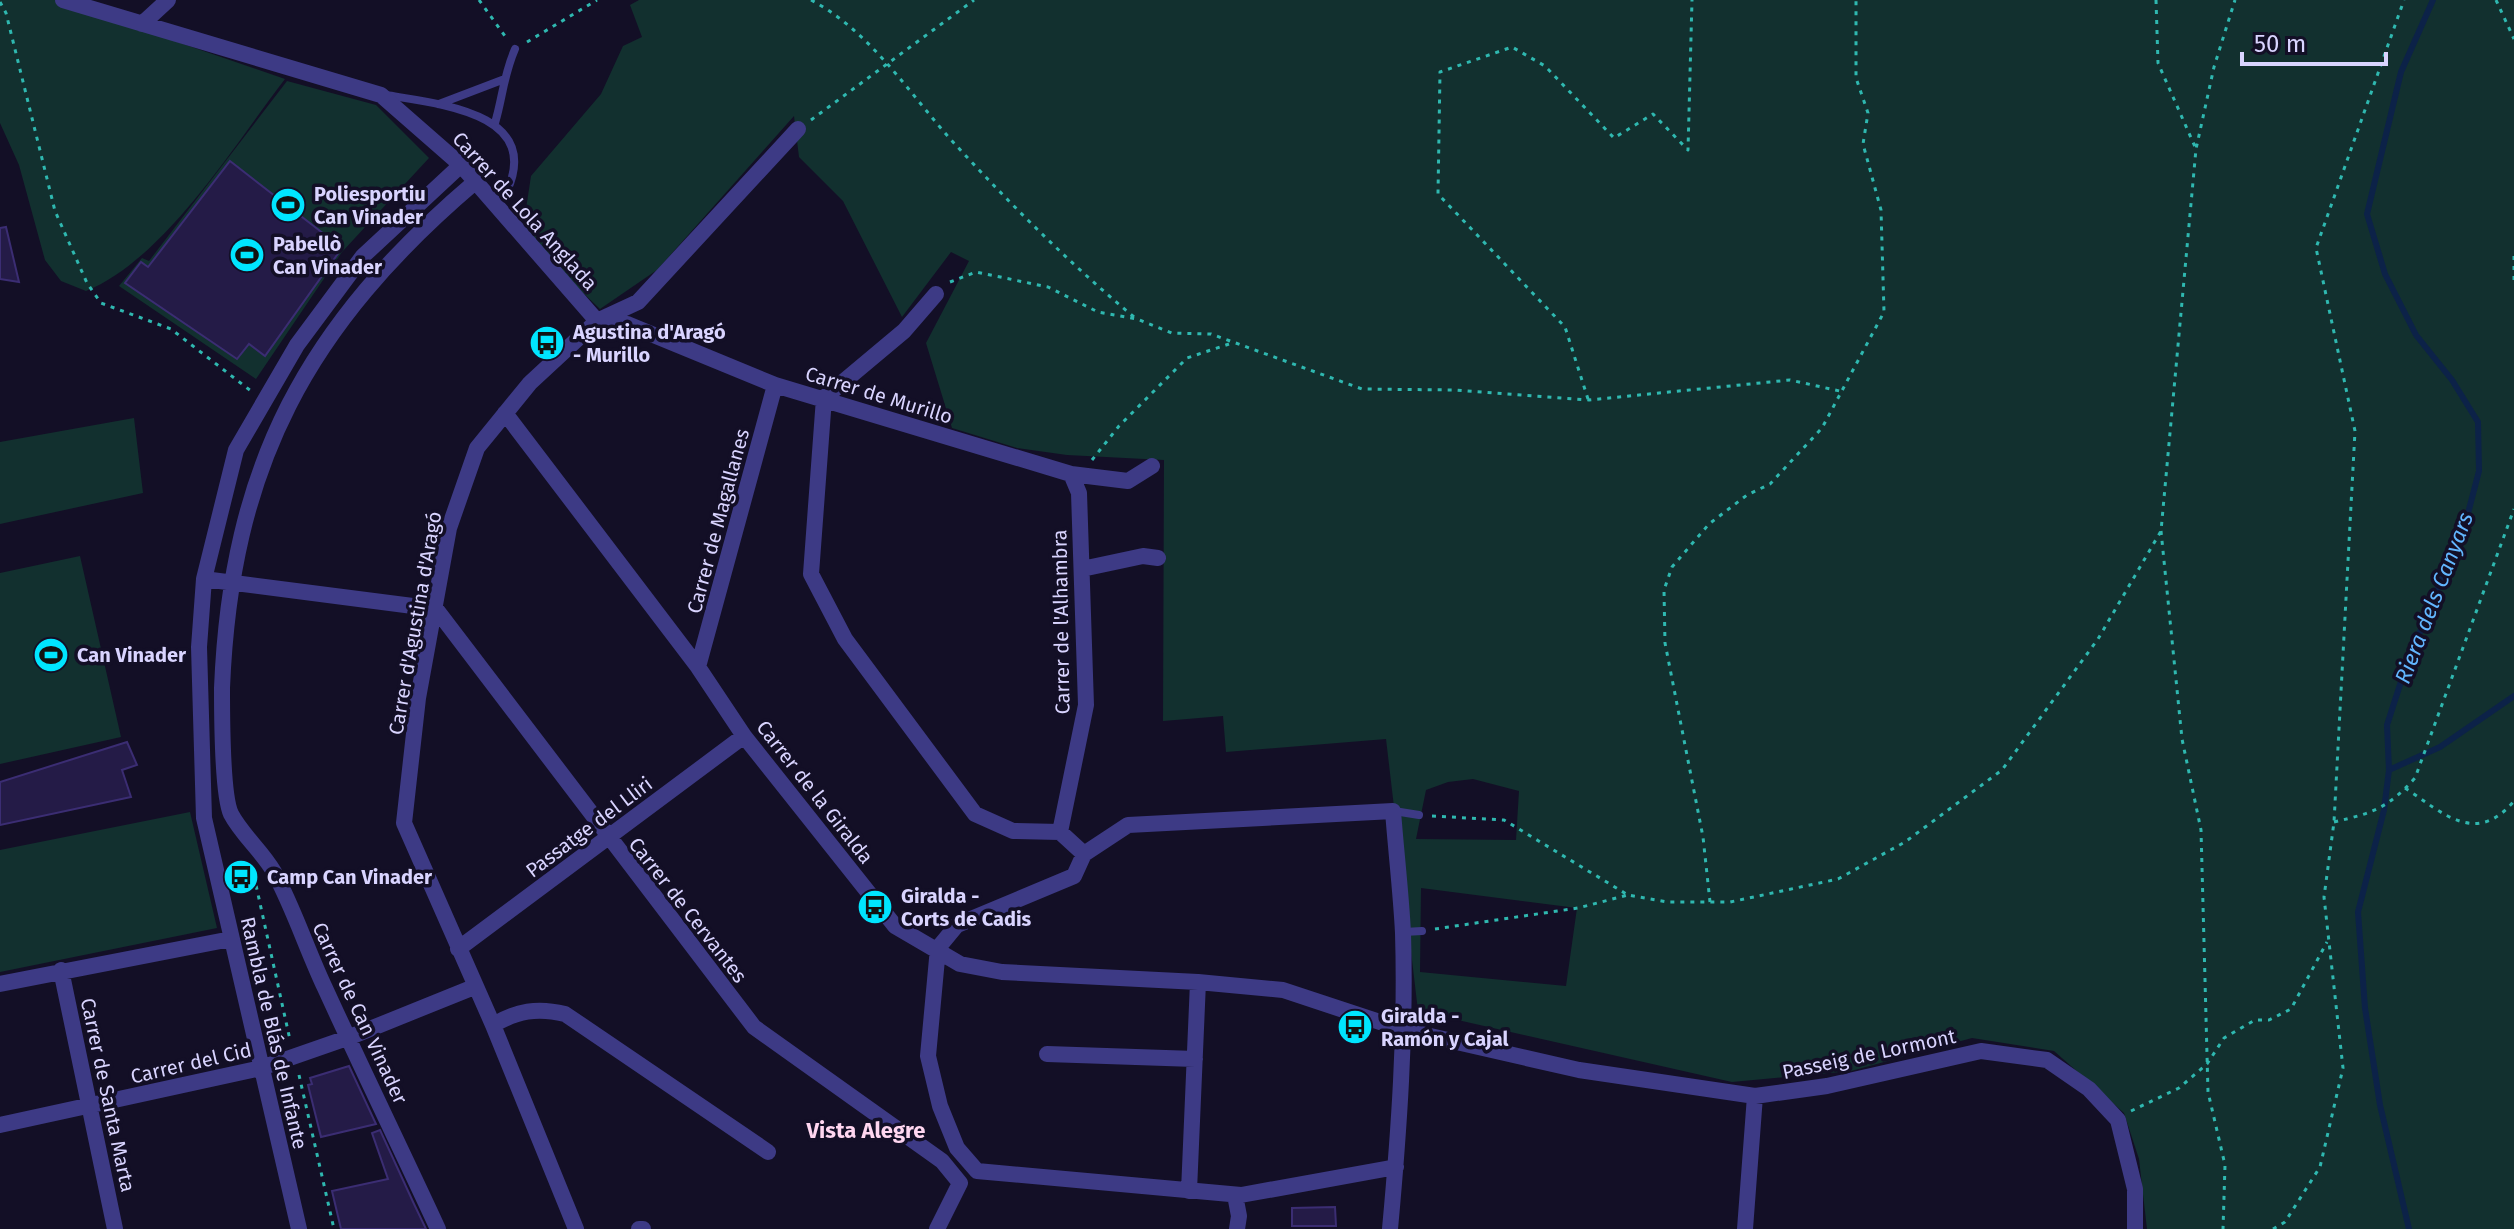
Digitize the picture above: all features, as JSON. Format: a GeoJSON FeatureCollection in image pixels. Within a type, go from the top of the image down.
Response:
{"type":"FeatureCollection","features":[{"type":"Feature","properties":{"kind":"street","name":"Carrer de Lola Anglada"},"geometry":{"type":"LineString","coordinates":[[63,0],[381,95],[461,165],[597,321]]}},
{"type":"Feature","properties":{"kind":"street"},"geometry":{"type":"LineString","coordinates":[[142,24],[168,0]]}},
{"type":"Feature","properties":{"kind":"street","name":"Carrer d'Agustina d'Aragó"},"geometry":{"type":"LineString","coordinates":[[576,1229],[493,1025],[404,823],[418,698],[449,528],[477,448],[530,383],[597,321],[638,302],[798,129]]}},
{"type":"Feature","properties":{"kind":"street","name":"Rambla de Blás de Infante"},"geometry":{"type":"LineString","coordinates":[[299,1229],[204,818],[199,647],[204,579],[236,450],[297,345],[363,256],[461,165]]}},
{"type":"Feature","properties":{"kind":"street","name":"Carrer de Can Vinader"},"geometry":{"type":"LineString","coordinates":[[438,1229],[273,871],[230,812],[221,723],[224,643],[237,544],[269,443],[302,378],[351,306],[434,219],[475,182]]}},
{"type":"Feature","properties":{"kind":"street"},"geometry":{"type":"LineString","coordinates":[[936,294],[904,331],[824,398],[811,574],[845,639],[975,814],[1013,831],[1060,832],[1084,854]]}},
{"type":"Feature","properties":{"kind":"street","name":"Carrer de Murillo"},"geometry":{"type":"LineString","coordinates":[[597,321],[627,324],[775,385],[1076,475],[1128,481],[1152,466]]}},
{"type":"Feature","properties":{"kind":"street","name":"Carrer de Magallanes"},"geometry":{"type":"LineString","coordinates":[[698,667],[775,385]]}},
{"type":"Feature","properties":{"kind":"street","name":"Carrer de la Giralda"},"geometry":{"type":"LineString","coordinates":[[505,413],[698,667],[744,736],[895,926],[938,948],[960,964],[1002,972],[1198,982],[1283,990],[1404,1030]]}},
{"type":"Feature","properties":{"kind":"street","name":"Carrer de l'Alhambra"},"geometry":{"type":"LineString","coordinates":[[1060,832],[1086,705],[1076,475]]}},
{"type":"Feature","properties":{"kind":"street"},"geometry":{"type":"LineString","coordinates":[[1082,569],[1143,556],[1158,558]]}},
{"type":"Feature","properties":{"kind":"street"},"geometry":{"type":"LineString","coordinates":[[204,579],[436,609]]}},
{"type":"Feature","properties":{"kind":"street","name":"Carrer de Cervantes"},"geometry":{"type":"LineString","coordinates":[[436,609],[607,839],[754,1027],[942,1161],[960,1183],[937,1229]]}},
{"type":"Feature","properties":{"kind":"street","name":"Passatge del Lliri"},"geometry":{"type":"LineString","coordinates":[[458,949],[744,736]]}},
{"type":"Feature","properties":{"kind":"street"},"geometry":{"type":"LineString","coordinates":[[1390,1229],[1396,1167],[1404,1030],[1403,932],[1393,811],[1128,825],[1084,854],[1074,876],[957,925],[938,948],[928,1056],[940,1106],[957,1148],[977,1171],[1235,1195],[1396,1167]]}},
{"type":"Feature","properties":{"kind":"street"},"geometry":{"type":"LineString","coordinates":[[0,984],[231,939]]}},
{"type":"Feature","properties":{"kind":"street","name":"Carrer de Santa Marta"},"geometry":{"type":"LineString","coordinates":[[61,970],[115,1229]]}},
{"type":"Feature","properties":{"kind":"street"},"geometry":{"type":"LineString","coordinates":[[1189,1191],[1198,982]]}},
{"type":"Feature","properties":{"kind":"street","name":"Carrer del Cid"},"geometry":{"type":"LineString","coordinates":[[0,1125],[261,1068],[350,1037],[474,987]]}},
{"type":"Feature","properties":{"kind":"street"},"geometry":{"type":"LineString","coordinates":[[493,1025],[514,1013],[546,1009],[565,1014],[768,1152]]}},
{"type":"Feature","properties":{"kind":"street","name":"Passeig de Lormont"},"geometry":{"type":"LineString","coordinates":[[1404,1030],[1579,1070],[1755,1096],[1827,1086],[1981,1051],[2047,1060],[2089,1089],[2118,1120],[2135,1189],[2135,1229]]}},
{"type":"Feature","properties":{"kind":"street"},"geometry":{"type":"LineString","coordinates":[[1047,1054],[1195,1059]]}},
{"type":"Feature","properties":{"kind":"street"},"geometry":{"type":"LineString","coordinates":[[1745,1229],[1755,1096]]}},
{"type":"Feature","properties":{"kind":"street"},"geometry":{"type":"LineString","coordinates":[[1235,1195],[1239,1216],[1237,1229]]}},
{"type":"Feature","properties":{"kind":"lane"},"geometry":{"type":"LineString","coordinates":[[495,123],[501,103],[502,80],[515,49]]}},
{"type":"Feature","properties":{"kind":"lane"},"geometry":{"type":"LineString","coordinates":[[439,104],[502,80]]}},
{"type":"Feature","properties":{"kind":"lane"},"geometry":{"type":"LineString","coordinates":[[381,95],[439,104],[495,123],[509,138],[517,169],[507,191]]}},
{"type":"Feature","properties":{"kind":"lane"},"geometry":{"type":"LineString","coordinates":[[1393,811],[1419,815]]}},
{"type":"Feature","properties":{"kind":"lane"},"geometry":{"type":"LineString","coordinates":[[1403,932],[1422,931]]}},
{"type":"Feature","properties":{"kind":"path"},"geometry":{"type":"LineString","coordinates":[[479,0],[515,49],[597,0]]}},
{"type":"Feature","properties":{"kind":"path"},"geometry":{"type":"LineString","coordinates":[[811,0],[842,16],[888,63],[926,112],[1033,228],[1137,319]]}},
{"type":"Feature","properties":{"kind":"path"},"geometry":{"type":"LineString","coordinates":[[798,129],[974,0]]}},
{"type":"Feature","properties":{"kind":"path"},"geometry":{"type":"LineString","coordinates":[[1589,400],[1565,327],[1438,194],[1440,72],[1512,47],[1545,66],[1614,138],[1653,114],[1688,150],[1692,0]]}},
{"type":"Feature","properties":{"kind":"path"},"geometry":{"type":"LineString","coordinates":[[1710,902],[1703,837],[1665,643],[1664,590],[1672,567],[1709,524],[1747,495],[1770,484],[1822,428],[1844,392],[1884,312],[1881,210],[1863,144],[1868,113],[1856,78],[1856,0]]}},
{"type":"Feature","properties":{"kind":"path"},"geometry":{"type":"LineString","coordinates":[[2156,0],[2158,63],[2196,149]]}},
{"type":"Feature","properties":{"kind":"path"},"geometry":{"type":"LineString","coordinates":[[2223,1229],[2225,1165],[2208,1092],[2201,830],[2182,739],[2161,531],[2196,149],[2214,67],[2235,0]]}},
{"type":"Feature","properties":{"kind":"path"},"geometry":{"type":"LineString","coordinates":[[2273,1229],[2285,1222],[2320,1167],[2343,1068],[2324,897],[2334,822],[2355,431],[2316,248],[2404,0]]}},
{"type":"Feature","properties":{"kind":"path"},"geometry":{"type":"LineString","coordinates":[[2496,0],[2514,39]]}},
{"type":"Feature","properties":{"kind":"path"},"geometry":{"type":"LineString","coordinates":[[0,2],[6,13],[55,211],[87,283],[101,303],[171,329],[251,391]]}},
{"type":"Feature","properties":{"kind":"path"},"geometry":{"type":"LineString","coordinates":[[2514,256],[2514,283]]}},
{"type":"Feature","properties":{"kind":"path"},"geometry":{"type":"LineString","coordinates":[[936,294],[952,280],[976,272],[1048,287],[1098,312],[1137,319],[1172,333],[1211,334],[1229,344],[1302,364],[1362,389],[1454,390],[1589,400],[1790,380],[1844,392]]}},
{"type":"Feature","properties":{"kind":"path"},"geometry":{"type":"LineString","coordinates":[[1076,475],[1119,426],[1187,358],[1229,344]]}},
{"type":"Feature","properties":{"kind":"path"},"geometry":{"type":"LineString","coordinates":[[2334,822],[2371,813],[2394,802],[2415,778],[2514,509]]}},
{"type":"Feature","properties":{"kind":"path"},"geometry":{"type":"LineString","coordinates":[[1419,815],[1504,820],[1628,895],[1667,902],[1730,902],[1838,879],[1905,842],[2002,770],[2098,639],[2161,531]]}},
{"type":"Feature","properties":{"kind":"path"},"geometry":{"type":"LineString","coordinates":[[2405,788],[2455,821],[2479,825],[2502,815],[2514,801]]}},
{"type":"Feature","properties":{"kind":"path"},"geometry":{"type":"LineString","coordinates":[[1422,931],[1578,908],[1628,895]]}},
{"type":"Feature","properties":{"kind":"path"},"geometry":{"type":"LineString","coordinates":[[2118,1120],[2138,1105],[2157,1100],[2179,1088],[2207,1064],[2224,1038],[2255,1020],[2269,1020],[2291,1009],[2328,941]]}},
{"type":"Feature","properties":{"kind":"path"},"geometry":{"type":"LineString","coordinates":[[301,1080],[334,1229]]}},
{"type":"Feature","properties":{"kind":"green space"},"geometry":{"type":"Polygon","coordinates":[[[0,0],[86,0],[154,34],[285,79],[196,198],[170,227],[143,254],[86,291],[61,281],[45,260],[19,165],[0,123],[0,0]]]}},
{"type":"Feature","properties":{"kind":"green space"},"geometry":{"type":"Polygon","coordinates":[[[639,0],[2514,0],[2514,1229],[2147,1229],[2139,1159],[2124,1113],[2054,1051],[1972,1038],[1851,1071],[1732,1082],[1418,1011],[1386,739],[1226,752],[1223,716],[1163,721],[1164,460],[1067,455],[1017,448],[952,428],[926,343],[969,261],[951,252],[902,317],[843,201],[799,157],[794,116],[657,270],[600,309],[522,235],[531,176],[601,94],[623,46],[642,37],[630,5],[639,0]],[[1473,779],[1448,782],[1426,790],[1416,839],[1516,840],[1519,791],[1473,779]],[[1421,888],[1420,972],[1566,986],[1577,908],[1421,888]]]}},
{"type":"Feature","properties":{"kind":"green space","name":"Poliesportiu Can Vinader"},"geometry":{"type":"Polygon","coordinates":[[[287,81],[376,105],[429,158],[342,252],[256,379],[119,286],[142,258],[149,261],[287,81]]]}},
{"type":"Feature","properties":{"kind":"green space"},"geometry":{"type":"Polygon","coordinates":[[[134,418],[143,493],[0,524],[0,442],[134,418]]]}},
{"type":"Feature","properties":{"kind":"green space","name":"Can Vinader"},"geometry":{"type":"Polygon","coordinates":[[[80,556],[121,737],[0,764],[0,573],[80,556]]]}},
{"type":"Feature","properties":{"kind":"green space"},"geometry":{"type":"Polygon","coordinates":[[[190,812],[217,928],[0,972],[0,850],[190,812]]]}},
{"type":"Feature","properties":{"kind":"building","name":"Pabellò Can Vinader"},"geometry":{"type":"Polygon","coordinates":[[[230,161],[342,248],[265,356],[249,344],[237,359],[125,283],[141,262],[148,267],[230,161]]]}},
{"type":"Feature","properties":{"kind":"building"},"geometry":{"type":"Polygon","coordinates":[[[6,227],[19,282],[0,279],[0,228],[6,227]]]}},
{"type":"Feature","properties":{"kind":"building"},"geometry":{"type":"Polygon","coordinates":[[[127,742],[137,765],[122,770],[131,797],[0,825],[0,782],[127,742]]]}},
{"type":"Feature","properties":{"kind":"building"},"geometry":{"type":"Polygon","coordinates":[[[349,1066],[376,1124],[321,1137],[308,1085],[312,1084],[310,1078],[349,1066]]]}},
{"type":"Feature","properties":{"kind":"building"},"geometry":{"type":"Polygon","coordinates":[[[380,1130],[426,1229],[341,1229],[332,1191],[388,1179],[372,1133],[380,1130]]]}},
{"type":"Feature","properties":{"kind":"building"},"geometry":{"type":"Polygon","coordinates":[[[1335,1207],[1336,1226],[1292,1226],[1292,1208],[1335,1207]]]}},
{"type":"Feature","properties":{"kind":"waterway","name":"Riera dels Canyars"},"geometry":{"type":"LineString","coordinates":[[2409,1229],[2380,1105],[2365,1008],[2358,912],[2384,810],[2389,770],[2387,725],[2406,666],[2466,521],[2479,471],[2478,422],[2452,380],[2416,335],[2385,274],[2367,214],[2401,72],[2433,0]]}},
{"type":"Feature","properties":{"kind":"waterway"},"geometry":{"type":"LineString","coordinates":[[2389,770],[2440,747],[2514,696]]}},
{"type":"Feature","properties":{"kind":"place","name":"Poliesportiu Can Vinader"},"geometry":{"type":"Point","coordinates":[288,205]}},
{"type":"Feature","properties":{"kind":"place","name":"Pabellò Can Vinader"},"geometry":{"type":"Point","coordinates":[247,255]}},
{"type":"Feature","properties":{"kind":"place","name":"Agustina d'Aragó - Murillo"},"geometry":{"type":"Point","coordinates":[547,343]}},
{"type":"Feature","properties":{"kind":"place","name":"Can Vinader"},"geometry":{"type":"Point","coordinates":[51,655]}},
{"type":"Feature","properties":{"kind":"place","name":"Camp Can Vinader"},"geometry":{"type":"Point","coordinates":[241,877]}},
{"type":"Feature","properties":{"kind":"place","name":"Giralda - Corts de Cadis"},"geometry":{"type":"Point","coordinates":[875,907]}},
{"type":"Feature","properties":{"kind":"place","name":"Giralda - Ramón y Cajal"},"geometry":{"type":"Point","coordinates":[1355,1027]}},
{"type":"Feature","properties":{"kind":"district","name":"Vista Alegre"},"geometry":{"type":"Point","coordinates":[866,1130]}}]}
